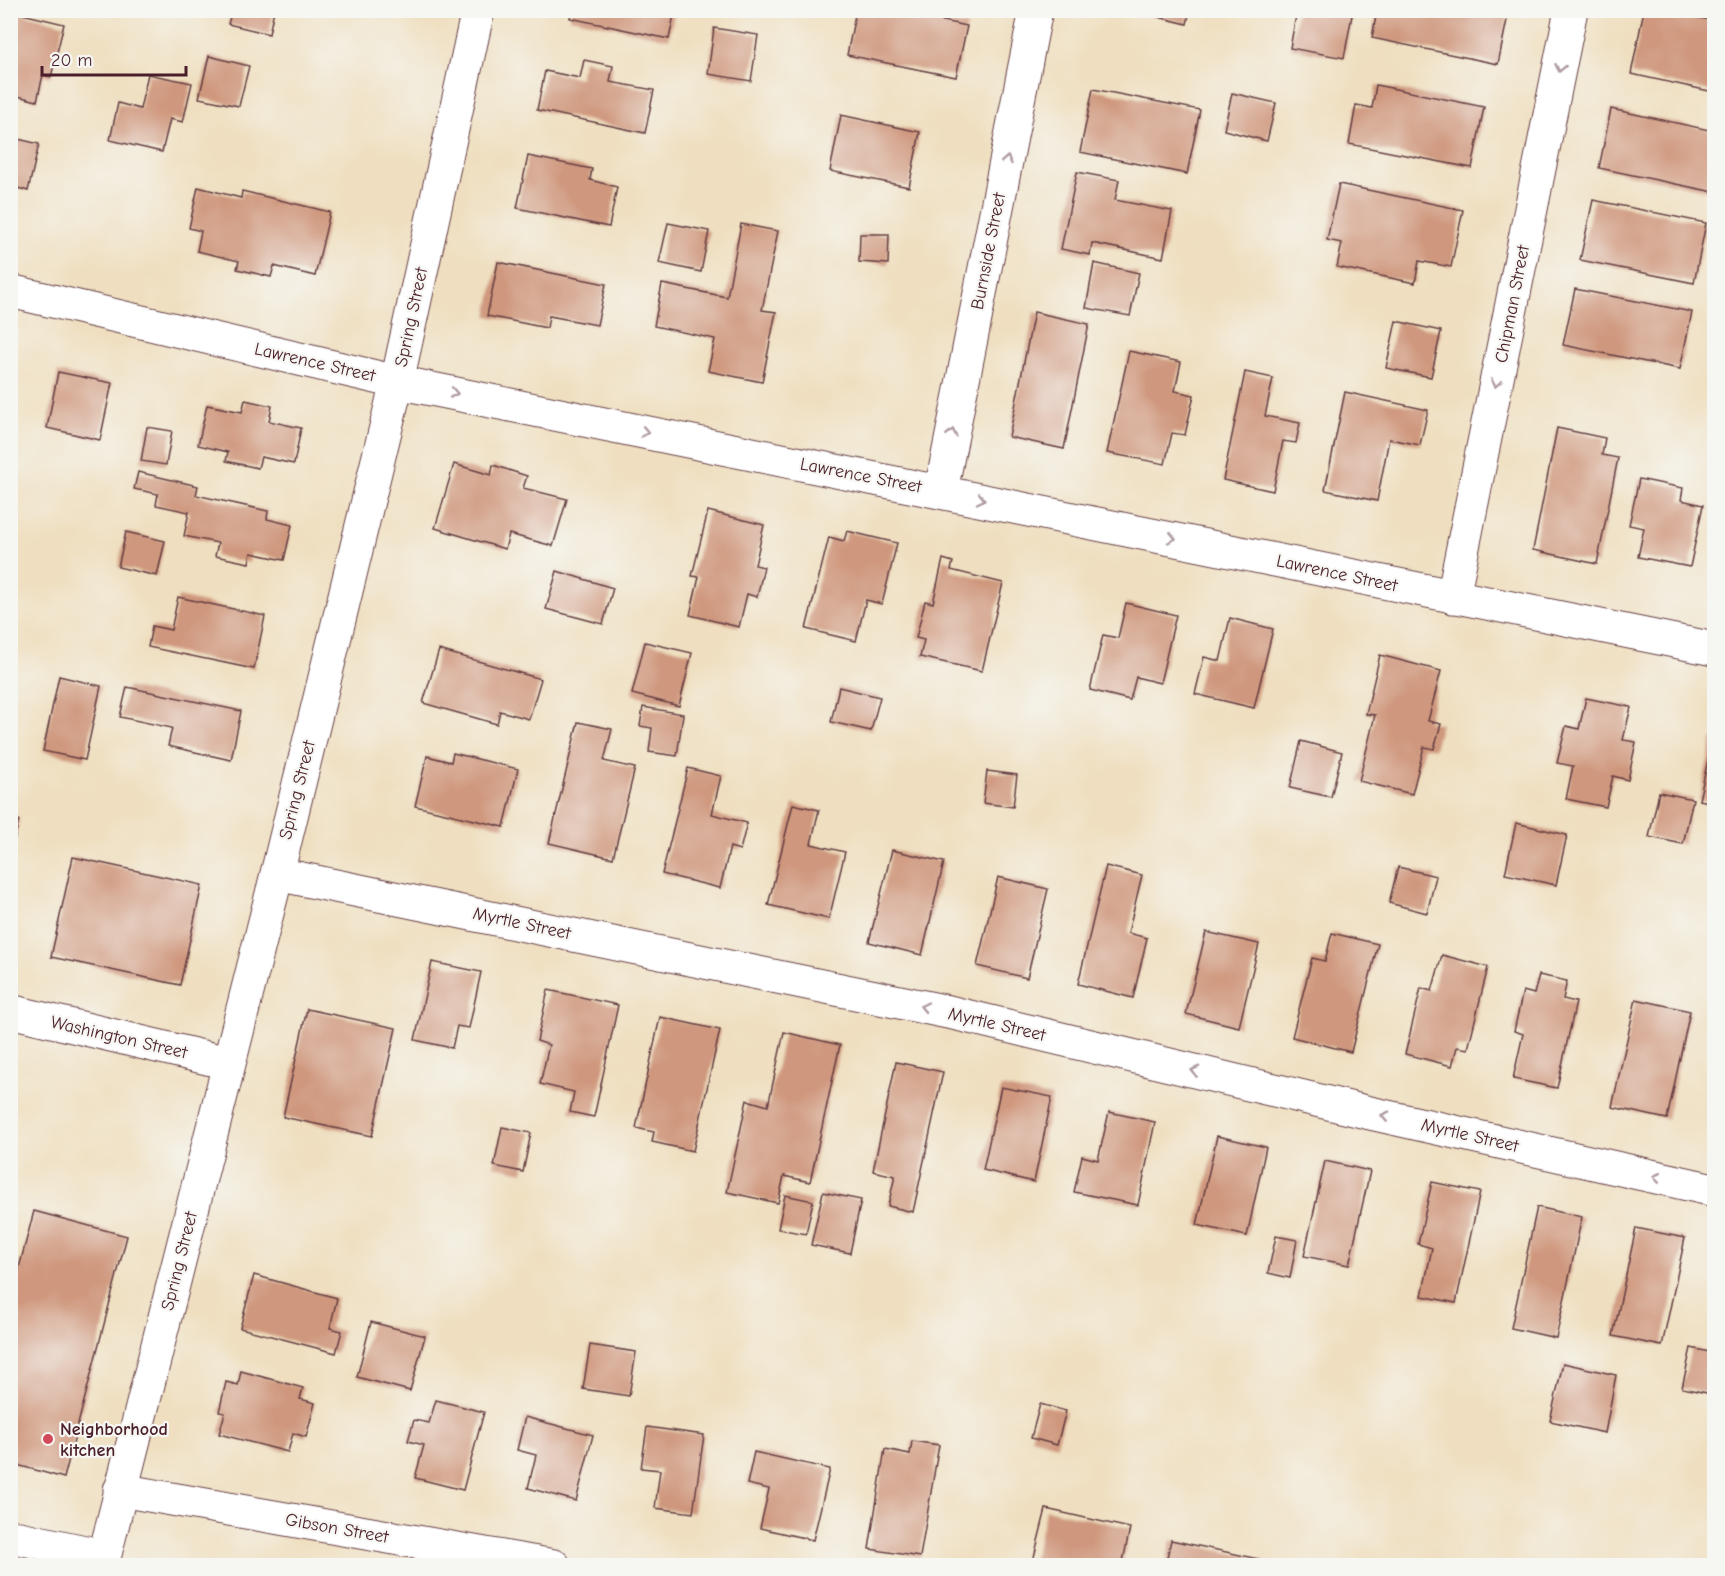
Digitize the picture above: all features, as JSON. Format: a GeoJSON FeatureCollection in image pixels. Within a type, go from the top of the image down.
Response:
{"type":"FeatureCollection","features":[{"type":"Feature","properties":{"kind":"street","name":"Spring Street"},"geometry":{"type":"LineString","coordinates":[[103,1561],[277,874],[397,382],[478,10]]}},
{"type":"Feature","properties":{"kind":"street","name":"Burnside Street"},"geometry":{"type":"LineString","coordinates":[[941,491],[1036,10]]}},
{"type":"Feature","properties":{"kind":"street","name":"Chipman Street"},"geometry":{"type":"LineString","coordinates":[[1453,597],[1571,10]]}},
{"type":"Feature","properties":{"kind":"street","name":"Lawrence Street"},"geometry":{"type":"LineString","coordinates":[[10,291],[397,382],[1714,649]]}},
{"type":"Feature","properties":{"kind":"street","name":"Myrtle Street"},"geometry":{"type":"LineString","coordinates":[[277,874],[953,1013],[1371,1113],[1714,1190]]}},
{"type":"Feature","properties":{"kind":"street","name":"Washington Street"},"geometry":{"type":"LineString","coordinates":[[10,1011],[228,1063]]}},
{"type":"Feature","properties":{"kind":"street","name":"Gibson Street"},"geometry":{"type":"LineString","coordinates":[[120,1490],[554,1566]]}},
{"type":"Feature","properties":{"kind":"street"},"geometry":{"type":"LineString","coordinates":[[10,1536],[103,1561]]}},
{"type":"Feature","properties":{"kind":"building"},"geometry":{"type":"Polygon","coordinates":[[[232,10],[274,10],[269,34],[228,24],[232,10]]]}},
{"type":"Feature","properties":{"kind":"building"},"geometry":{"type":"Polygon","coordinates":[[[571,10],[675,10],[669,39],[570,18],[571,10]]]}},
{"type":"Feature","properties":{"kind":"building"},"geometry":{"type":"Polygon","coordinates":[[[856,10],[891,10],[967,26],[956,77],[847,55],[856,10]]]}},
{"type":"Feature","properties":{"kind":"building"},"geometry":{"type":"Polygon","coordinates":[[[1130,10],[1190,10],[1187,24],[1130,10]]]}},
{"type":"Feature","properties":{"kind":"building"},"geometry":{"type":"Polygon","coordinates":[[[1297,10],[1353,10],[1344,58],[1290,48],[1297,10]]]}},
{"type":"Feature","properties":{"kind":"building"},"geometry":{"type":"Polygon","coordinates":[[[1377,10],[1509,10],[1498,64],[1372,38],[1377,10]]]}},
{"type":"Feature","properties":{"kind":"building"},"geometry":{"type":"Polygon","coordinates":[[[1644,10],[1662,10],[1714,21],[1714,92],[1631,74],[1644,10]]]}},
{"type":"Feature","properties":{"kind":"building"},"geometry":{"type":"Polygon","coordinates":[[[10,11],[64,24],[51,77],[43,75],[37,101],[10,94],[10,11]]]}},
{"type":"Feature","properties":{"kind":"building"},"geometry":{"type":"Polygon","coordinates":[[[714,28],[758,35],[751,81],[708,74],[714,28]]]}},
{"type":"Feature","properties":{"kind":"building"},"geometry":{"type":"Polygon","coordinates":[[[209,56],[249,66],[239,106],[199,98],[209,56]]]}},
{"type":"Feature","properties":{"kind":"building"},"geometry":{"type":"Polygon","coordinates":[[[584,60],[613,66],[610,82],[654,90],[645,133],[537,110],[545,71],[580,78],[584,60]]]}},
{"type":"Feature","properties":{"kind":"building"},"geometry":{"type":"Polygon","coordinates":[[[148,74],[192,83],[183,122],[170,119],[162,152],[110,140],[118,103],[140,109],[148,74]]]}},
{"type":"Feature","properties":{"kind":"building"},"geometry":{"type":"Polygon","coordinates":[[[1376,85],[1484,107],[1472,168],[1349,144],[1356,105],[1372,108],[1376,85]]]}},
{"type":"Feature","properties":{"kind":"building"},"geometry":{"type":"Polygon","coordinates":[[[1093,89],[1200,110],[1187,174],[1080,152],[1093,89]]]}},
{"type":"Feature","properties":{"kind":"building"},"geometry":{"type":"Polygon","coordinates":[[[1232,93],[1276,103],[1267,141],[1224,130],[1232,93]]]}},
{"type":"Feature","properties":{"kind":"building"},"geometry":{"type":"Polygon","coordinates":[[[1611,109],[1714,131],[1714,192],[1599,168],[1611,109]]]}},
{"type":"Feature","properties":{"kind":"building"},"geometry":{"type":"Polygon","coordinates":[[[841,115],[920,132],[909,187],[830,171],[841,115]]]}},
{"type":"Feature","properties":{"kind":"building"},"geometry":{"type":"Polygon","coordinates":[[[10,137],[39,144],[28,191],[18,188],[11,215],[10,137]]]}},
{"type":"Feature","properties":{"kind":"building"},"geometry":{"type":"Polygon","coordinates":[[[528,156],[592,169],[590,180],[617,187],[609,227],[517,208],[528,156]]]}},
{"type":"Feature","properties":{"kind":"building"},"geometry":{"type":"Polygon","coordinates":[[[1077,172],[1119,180],[1115,200],[1172,211],[1163,258],[1092,243],[1090,255],[1061,249],[1077,172]]]}},
{"type":"Feature","properties":{"kind":"building"},"geometry":{"type":"Polygon","coordinates":[[[1339,184],[1463,210],[1451,267],[1419,261],[1415,283],[1337,267],[1342,243],[1327,240],[1339,184]]]}},
{"type":"Feature","properties":{"kind":"building"},"geometry":{"type":"Polygon","coordinates":[[[198,187],[241,198],[242,191],[330,212],[315,276],[274,266],[271,277],[237,269],[239,261],[197,251],[201,231],[189,228],[198,187]]]}},
{"type":"Feature","properties":{"kind":"building"},"geometry":{"type":"Polygon","coordinates":[[[1593,200],[1706,223],[1694,283],[1580,260],[1593,200]]]}},
{"type":"Feature","properties":{"kind":"building"},"geometry":{"type":"Polygon","coordinates":[[[668,223],[709,231],[701,272],[659,263],[668,223]]]}},
{"type":"Feature","properties":{"kind":"building"},"geometry":{"type":"Polygon","coordinates":[[[741,224],[778,231],[762,310],[776,312],[762,382],[708,371],[715,339],[654,326],[662,284],[727,297],[741,224]]]}},
{"type":"Feature","properties":{"kind":"building"},"geometry":{"type":"Polygon","coordinates":[[[860,234],[889,234],[888,264],[859,262],[860,234]]]}},
{"type":"Feature","properties":{"kind":"building"},"geometry":{"type":"Polygon","coordinates":[[[498,262],[606,284],[597,325],[549,316],[547,328],[487,316],[498,262]]]}},
{"type":"Feature","properties":{"kind":"building"},"geometry":{"type":"Polygon","coordinates":[[[1094,263],[1139,273],[1130,316],[1086,308],[1094,263]]]}},
{"type":"Feature","properties":{"kind":"building"},"geometry":{"type":"Polygon","coordinates":[[[1575,289],[1692,312],[1680,369],[1563,345],[1575,289]]]}},
{"type":"Feature","properties":{"kind":"building"},"geometry":{"type":"Polygon","coordinates":[[[1034,312],[1089,324],[1064,449],[1009,437],[1034,312]]]}},
{"type":"Feature","properties":{"kind":"building"},"geometry":{"type":"Polygon","coordinates":[[[1396,321],[1441,331],[1431,377],[1386,368],[1396,321]]]}},
{"type":"Feature","properties":{"kind":"building"},"geometry":{"type":"Polygon","coordinates":[[[1129,351],[1181,362],[1175,391],[1194,395],[1185,435],[1172,433],[1165,464],[1107,453],[1129,351]]]}},
{"type":"Feature","properties":{"kind":"building"},"geometry":{"type":"Polygon","coordinates":[[[58,372],[112,383],[100,440],[47,428],[58,372]]]}},
{"type":"Feature","properties":{"kind":"building"},"geometry":{"type":"Polygon","coordinates":[[[1245,372],[1273,378],[1265,416],[1300,423],[1296,443],[1283,441],[1273,491],[1223,480],[1245,372]]]}},
{"type":"Feature","properties":{"kind":"building"},"geometry":{"type":"Polygon","coordinates":[[[1345,392],[1428,410],[1420,445],[1389,439],[1377,501],[1325,490],[1345,392]]]}},
{"type":"Feature","properties":{"kind":"building"},"geometry":{"type":"Polygon","coordinates":[[[245,400],[272,406],[269,421],[301,428],[294,464],[261,457],[258,468],[226,461],[228,452],[198,445],[207,405],[242,412],[245,400]]]}},
{"type":"Feature","properties":{"kind":"building"},"geometry":{"type":"Polygon","coordinates":[[[147,427],[172,431],[166,465],[141,461],[147,427]]]}},
{"type":"Feature","properties":{"kind":"building"},"geometry":{"type":"Polygon","coordinates":[[[1557,428],[1605,438],[1602,455],[1618,458],[1597,564],[1533,550],[1557,428]]]}},
{"type":"Feature","properties":{"kind":"building"},"geometry":{"type":"Polygon","coordinates":[[[454,464],[491,475],[493,465],[527,476],[523,488],[567,499],[553,546],[509,534],[505,549],[435,528],[454,464]]]}},
{"type":"Feature","properties":{"kind":"building"},"geometry":{"type":"Polygon","coordinates":[[[138,472],[198,486],[196,495],[268,511],[267,519],[292,525],[284,560],[251,553],[249,563],[215,556],[218,543],[184,536],[189,512],[156,505],[158,494],[134,489],[138,472]]]}},
{"type":"Feature","properties":{"kind":"building"},"geometry":{"type":"Polygon","coordinates":[[[1639,479],[1683,488],[1681,500],[1703,505],[1690,567],[1638,557],[1644,528],[1629,525],[1639,479]]]}},
{"type":"Feature","properties":{"kind":"building"},"geometry":{"type":"Polygon","coordinates":[[[708,511],[764,525],[755,565],[764,567],[757,597],[747,594],[739,627],[690,615],[699,577],[692,576],[708,511]]]}},
{"type":"Feature","properties":{"kind":"building"},"geometry":{"type":"Polygon","coordinates":[[[847,531],[897,543],[882,604],[866,600],[856,641],[806,629],[829,537],[844,541],[847,531]]]}},
{"type":"Feature","properties":{"kind":"building"},"geometry":{"type":"Polygon","coordinates":[[[126,532],[165,541],[157,576],[118,567],[126,532]]]}},
{"type":"Feature","properties":{"kind":"building"},"geometry":{"type":"Polygon","coordinates":[[[943,559],[953,562],[951,570],[1003,583],[982,671],[920,657],[924,640],[916,638],[925,601],[933,603],[943,559]]]}},
{"type":"Feature","properties":{"kind":"building"},"geometry":{"type":"Polygon","coordinates":[[[557,571],[613,588],[603,624],[546,609],[557,571]]]}},
{"type":"Feature","properties":{"kind":"building"},"geometry":{"type":"Polygon","coordinates":[[[178,597],[265,616],[254,669],[148,647],[152,626],[171,630],[178,597]]]}},
{"type":"Feature","properties":{"kind":"building"},"geometry":{"type":"Polygon","coordinates":[[[1126,603],[1176,615],[1160,683],[1136,677],[1130,700],[1090,690],[1103,635],[1118,638],[1126,603]]]}},
{"type":"Feature","properties":{"kind":"building"},"geometry":{"type":"Polygon","coordinates":[[[1230,618],[1273,629],[1254,708],[1195,694],[1204,657],[1220,661],[1230,618]]]}},
{"type":"Feature","properties":{"kind":"building"},"geometry":{"type":"Polygon","coordinates":[[[645,642],[692,653],[679,706],[632,694],[645,642]]]}},
{"type":"Feature","properties":{"kind":"building"},"geometry":{"type":"Polygon","coordinates":[[[439,650],[541,679],[529,719],[500,711],[497,724],[423,703],[439,650]]]}},
{"type":"Feature","properties":{"kind":"building"},"geometry":{"type":"Polygon","coordinates":[[[1380,655],[1441,671],[1428,721],[1441,724],[1434,749],[1424,747],[1412,794],[1359,781],[1375,715],[1366,714],[1380,655]]]}},
{"type":"Feature","properties":{"kind":"building"},"geometry":{"type":"Polygon","coordinates":[[[59,676],[101,686],[85,760],[43,751],[59,676]]]}},
{"type":"Feature","properties":{"kind":"building"},"geometry":{"type":"Polygon","coordinates":[[[127,687],[241,711],[231,760],[168,746],[172,728],[120,717],[127,687]]]}},
{"type":"Feature","properties":{"kind":"building"},"geometry":{"type":"Polygon","coordinates":[[[839,687],[880,697],[871,731],[831,722],[839,687]]]}},
{"type":"Feature","properties":{"kind":"building"},"geometry":{"type":"Polygon","coordinates":[[[1586,698],[1631,707],[1623,740],[1636,742],[1628,780],[1613,776],[1606,807],[1566,799],[1573,766],[1557,763],[1566,726],[1579,729],[1586,698]]]}},
{"type":"Feature","properties":{"kind":"building"},"geometry":{"type":"Polygon","coordinates":[[[643,707],[683,714],[677,756],[649,752],[652,728],[640,726],[643,707]]]}},
{"type":"Feature","properties":{"kind":"building"},"geometry":{"type":"Polygon","coordinates":[[[578,722],[612,729],[604,761],[635,768],[613,858],[549,843],[578,722]]]}},
{"type":"Feature","properties":{"kind":"building"},"geometry":{"type":"Polygon","coordinates":[[[1714,733],[1714,803],[1699,800],[1714,733]]]}},
{"type":"Feature","properties":{"kind":"building"},"geometry":{"type":"Polygon","coordinates":[[[1301,741],[1342,752],[1331,797],[1290,788],[1301,741]]]}},
{"type":"Feature","properties":{"kind":"building"},"geometry":{"type":"Polygon","coordinates":[[[453,753],[518,769],[504,827],[415,806],[427,756],[451,762],[453,753]]]}},
{"type":"Feature","properties":{"kind":"building"},"geometry":{"type":"Polygon","coordinates":[[[688,768],[721,776],[712,814],[747,823],[740,850],[730,847],[720,888],[662,874],[688,768]]]}},
{"type":"Feature","properties":{"kind":"building"},"geometry":{"type":"Polygon","coordinates":[[[987,771],[1017,775],[1013,807],[983,803],[987,771]]]}},
{"type":"Feature","properties":{"kind":"building"},"geometry":{"type":"Polygon","coordinates":[[[1659,792],[1693,799],[1683,844],[1649,837],[1659,792]]]}},
{"type":"Feature","properties":{"kind":"building"},"geometry":{"type":"Polygon","coordinates":[[[793,804],[819,810],[811,844],[845,852],[829,919],[768,905],[793,804]]]}},
{"type":"Feature","properties":{"kind":"building"},"geometry":{"type":"Polygon","coordinates":[[[10,819],[19,820],[11,854],[10,854],[10,819]]]}},
{"type":"Feature","properties":{"kind":"building"},"geometry":{"type":"Polygon","coordinates":[[[1516,823],[1567,835],[1556,885],[1505,874],[1516,823]]]}},
{"type":"Feature","properties":{"kind":"building"},"geometry":{"type":"Polygon","coordinates":[[[892,850],[944,862],[922,955],[869,942],[892,850]]]}},
{"type":"Feature","properties":{"kind":"building"},"geometry":{"type":"Polygon","coordinates":[[[73,857],[202,885],[180,985],[51,957],[73,857]]]}},
{"type":"Feature","properties":{"kind":"building"},"geometry":{"type":"Polygon","coordinates":[[[1106,866],[1142,875],[1128,933],[1147,938],[1133,998],[1078,984],[1106,866]]]}},
{"type":"Feature","properties":{"kind":"building"},"geometry":{"type":"Polygon","coordinates":[[[1398,867],[1436,876],[1427,913],[1389,903],[1398,867]]]}},
{"type":"Feature","properties":{"kind":"building"},"geometry":{"type":"Polygon","coordinates":[[[998,877],[1048,889],[1027,978],[977,966],[998,877]]]}},
{"type":"Feature","properties":{"kind":"building"},"geometry":{"type":"Polygon","coordinates":[[[1206,932],[1259,944],[1239,1027],[1186,1014],[1206,932]]]}},
{"type":"Feature","properties":{"kind":"building"},"geometry":{"type":"Polygon","coordinates":[[[1332,933],[1378,944],[1351,1052],[1292,1037],[1312,958],[1325,961],[1332,933]]]}},
{"type":"Feature","properties":{"kind":"building"},"geometry":{"type":"Polygon","coordinates":[[[1442,955],[1488,967],[1468,1049],[1457,1047],[1452,1066],[1405,1054],[1421,988],[1432,991],[1442,955]]]}},
{"type":"Feature","properties":{"kind":"building"},"geometry":{"type":"Polygon","coordinates":[[[432,962],[481,972],[469,1028],[457,1026],[452,1048],[415,1040],[432,962]]]}},
{"type":"Feature","properties":{"kind":"building"},"geometry":{"type":"Polygon","coordinates":[[[1539,975],[1567,981],[1563,999],[1576,1002],[1557,1088],[1513,1079],[1523,1034],[1514,1031],[1523,991],[1534,994],[1539,975]]]}},
{"type":"Feature","properties":{"kind":"building"},"geometry":{"type":"Polygon","coordinates":[[[548,990],[618,1005],[594,1117],[570,1112],[574,1092],[540,1084],[549,1045],[537,1041],[548,990]]]}},
{"type":"Feature","properties":{"kind":"building"},"geometry":{"type":"Polygon","coordinates":[[[1636,999],[1690,1011],[1667,1119],[1612,1107],[1636,999]]]}},
{"type":"Feature","properties":{"kind":"building"},"geometry":{"type":"Polygon","coordinates":[[[307,1009],[396,1028],[372,1136],[283,1117],[307,1009]]]}},
{"type":"Feature","properties":{"kind":"building"},"geometry":{"type":"Polygon","coordinates":[[[660,1017],[720,1030],[693,1151],[652,1142],[654,1132],[636,1128],[660,1017]]]}},
{"type":"Feature","properties":{"kind":"building"},"geometry":{"type":"Polygon","coordinates":[[[784,1032],[840,1045],[810,1182],[784,1176],[778,1203],[727,1192],[747,1100],[768,1106],[784,1032]]]}},
{"type":"Feature","properties":{"kind":"building"},"geometry":{"type":"Polygon","coordinates":[[[896,1062],[943,1072],[913,1212],[888,1206],[895,1176],[873,1171],[896,1062]]]}},
{"type":"Feature","properties":{"kind":"building"},"geometry":{"type":"Polygon","coordinates":[[[1001,1087],[1052,1097],[1034,1182],[983,1170],[1001,1087]]]}},
{"type":"Feature","properties":{"kind":"building"},"geometry":{"type":"Polygon","coordinates":[[[1109,1112],[1155,1122],[1138,1205],[1074,1192],[1082,1156],[1098,1160],[1109,1112]]]}},
{"type":"Feature","properties":{"kind":"building"},"geometry":{"type":"Polygon","coordinates":[[[502,1127],[531,1133],[523,1172],[494,1166],[502,1127]]]}},
{"type":"Feature","properties":{"kind":"building"},"geometry":{"type":"Polygon","coordinates":[[[1217,1136],[1266,1147],[1247,1236],[1197,1225],[1217,1136]]]}},
{"type":"Feature","properties":{"kind":"building"},"geometry":{"type":"Polygon","coordinates":[[[1325,1161],[1370,1171],[1349,1265],[1304,1256],[1325,1161]]]}},
{"type":"Feature","properties":{"kind":"building"},"geometry":{"type":"Polygon","coordinates":[[[1432,1182],[1480,1192],[1456,1303],[1422,1296],[1432,1248],[1418,1244],[1432,1182]]]}},
{"type":"Feature","properties":{"kind":"building"},"geometry":{"type":"Polygon","coordinates":[[[823,1192],[861,1200],[850,1253],[811,1245],[823,1192]]]}},
{"type":"Feature","properties":{"kind":"building"},"geometry":{"type":"Polygon","coordinates":[[[785,1195],[813,1201],[806,1234],[778,1229],[785,1195]]]}},
{"type":"Feature","properties":{"kind":"building"},"geometry":{"type":"Polygon","coordinates":[[[1537,1207],[1582,1217],[1556,1338],[1511,1328],[1537,1207]]]}},
{"type":"Feature","properties":{"kind":"building"},"geometry":{"type":"Polygon","coordinates":[[[34,1211],[127,1236],[64,1478],[10,1463],[10,1302],[34,1211]]]}},
{"type":"Feature","properties":{"kind":"building"},"geometry":{"type":"Polygon","coordinates":[[[1636,1228],[1685,1238],[1662,1346],[1613,1336],[1636,1228]]]}},
{"type":"Feature","properties":{"kind":"building"},"geometry":{"type":"Polygon","coordinates":[[[1276,1236],[1297,1240],[1290,1278],[1268,1273],[1276,1236]]]}},
{"type":"Feature","properties":{"kind":"building"},"geometry":{"type":"Polygon","coordinates":[[[254,1275],[337,1298],[330,1328],[342,1331],[336,1353],[240,1328],[254,1275]]]}},
{"type":"Feature","properties":{"kind":"building"},"geometry":{"type":"Polygon","coordinates":[[[371,1322],[425,1336],[410,1391],[357,1377],[371,1322]]]}},
{"type":"Feature","properties":{"kind":"building"},"geometry":{"type":"Polygon","coordinates":[[[590,1345],[636,1352],[629,1396],[583,1389],[590,1345]]]}},
{"type":"Feature","properties":{"kind":"building"},"geometry":{"type":"Polygon","coordinates":[[[1691,1348],[1714,1353],[1712,1394],[1682,1388],[1691,1348]]]}},
{"type":"Feature","properties":{"kind":"building"},"geometry":{"type":"Polygon","coordinates":[[[1563,1363],[1616,1375],[1605,1433],[1550,1421],[1563,1363]]]}},
{"type":"Feature","properties":{"kind":"building"},"geometry":{"type":"Polygon","coordinates":[[[241,1371],[303,1388],[300,1399],[315,1403],[306,1437],[293,1433],[288,1452],[219,1434],[225,1413],[219,1412],[226,1382],[238,1385],[241,1371]]]}},
{"type":"Feature","properties":{"kind":"building"},"geometry":{"type":"Polygon","coordinates":[[[436,1400],[484,1412],[463,1490],[415,1478],[424,1445],[408,1441],[414,1420],[429,1423],[436,1400]]]}},
{"type":"Feature","properties":{"kind":"building"},"geometry":{"type":"Polygon","coordinates":[[[1040,1404],[1066,1411],[1057,1445],[1031,1438],[1040,1404]]]}},
{"type":"Feature","properties":{"kind":"building"},"geometry":{"type":"Polygon","coordinates":[[[525,1417],[593,1435],[576,1501],[528,1488],[536,1455],[517,1450],[525,1417]]]}},
{"type":"Feature","properties":{"kind":"building"},"geometry":{"type":"Polygon","coordinates":[[[647,1427],[704,1435],[693,1513],[655,1508],[660,1470],[641,1468],[647,1427]]]}},
{"type":"Feature","properties":{"kind":"building"},"geometry":{"type":"Polygon","coordinates":[[[912,1441],[939,1445],[920,1557],[869,1549],[885,1449],[910,1454],[912,1441]]]}},
{"type":"Feature","properties":{"kind":"building"},"geometry":{"type":"Polygon","coordinates":[[[754,1452],[830,1469],[813,1540],[760,1528],[769,1489],[747,1484],[754,1452]]]}},
{"type":"Feature","properties":{"kind":"building"},"geometry":{"type":"Polygon","coordinates":[[[1046,1509],[1130,1528],[1122,1566],[1053,1566],[1033,1561],[1046,1509]]]}},
{"type":"Feature","properties":{"kind":"building"},"geometry":{"type":"Polygon","coordinates":[[[1171,1540],[1263,1560],[1262,1566],[1165,1566],[1171,1540]]]}},
{"type":"Feature","properties":{"kind":"place","name":"Neighborhood kitchen"},"geometry":{"type":"Point","coordinates":[48,1439]}}]}
